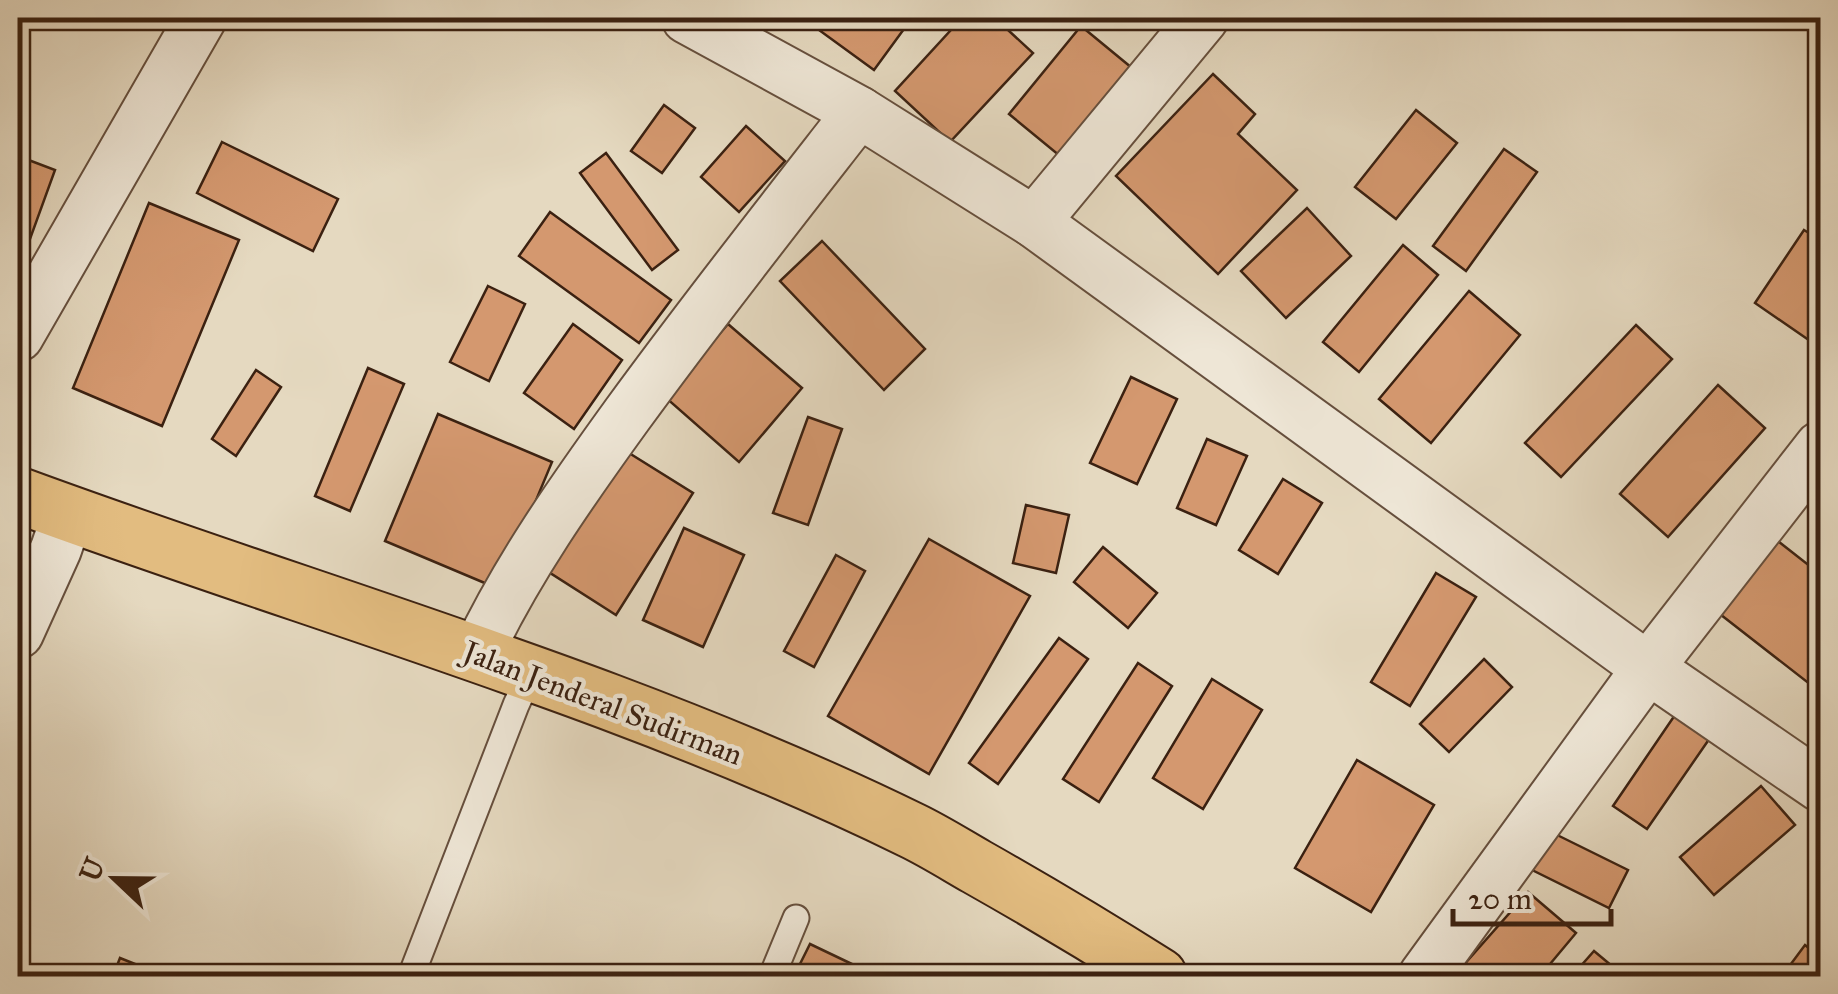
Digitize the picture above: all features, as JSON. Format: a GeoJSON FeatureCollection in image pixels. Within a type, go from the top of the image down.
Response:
{"type":"FeatureCollection","features":[{"type":"Feature","properties":{"kind":"highway","name":"Jalan Jenderal Sudirman"},"geometry":{"type":"LineString","coordinates":[[18,496],[477,654],[722,746],[915,832],[1062,915],[1159,976]]}},
{"type":"Feature","properties":{"kind":"street"},"geometry":{"type":"LineString","coordinates":[[18,336],[201,18]]}},
{"type":"Feature","properties":{"kind":"street"},"geometry":{"type":"LineString","coordinates":[[687,18],[859,112],[1034,222],[1648,668],[1820,786]]}},
{"type":"Feature","properties":{"kind":"street"},"geometry":{"type":"LineString","coordinates":[[1034,222],[1203,18]]}},
{"type":"Feature","properties":{"kind":"street"},"geometry":{"type":"LineString","coordinates":[[477,654],[572,491],[667,360],[859,112]]}},
{"type":"Feature","properties":{"kind":"street"},"geometry":{"type":"LineString","coordinates":[[1424,976],[1648,668],[1820,446]]}},
{"type":"Feature","properties":{"kind":"street"},"geometry":{"type":"LineString","coordinates":[[18,632],[68,514]]}},
{"type":"Feature","properties":{"kind":"lane"},"geometry":{"type":"LineString","coordinates":[[411,976],[530,674]]}},
{"type":"Feature","properties":{"kind":"lane"},"geometry":{"type":"LineString","coordinates":[[772,976],[796,918]]}},
{"type":"Feature","properties":{"kind":"building"},"geometry":{"type":"Polygon","coordinates":[[[827,18],[912,18],[874,70],[819,30],[827,18]]]}},
{"type":"Feature","properties":{"kind":"building"},"geometry":{"type":"Polygon","coordinates":[[[962,18],[995,18],[1033,53],[950,142],[895,91],[962,18]]]}},
{"type":"Feature","properties":{"kind":"building"},"geometry":{"type":"Polygon","coordinates":[[[1081,26],[1132,68],[1060,156],[1009,114],[1081,26]]]}},
{"type":"Feature","properties":{"kind":"building"},"geometry":{"type":"Polygon","coordinates":[[[1213,74],[1255,114],[1238,134],[1297,190],[1218,274],[1116,176],[1213,74]]]}},
{"type":"Feature","properties":{"kind":"building"},"geometry":{"type":"Polygon","coordinates":[[[664,105],[695,128],[662,173],[631,151],[664,105]]]}},
{"type":"Feature","properties":{"kind":"building"},"geometry":{"type":"Polygon","coordinates":[[[1416,110],[1457,143],[1396,219],[1355,187],[1416,110]]]}},
{"type":"Feature","properties":{"kind":"building"},"geometry":{"type":"Polygon","coordinates":[[[746,126],[785,161],[739,212],[701,177],[746,126]]]}},
{"type":"Feature","properties":{"kind":"building"},"geometry":{"type":"Polygon","coordinates":[[[222,142],[338,199],[313,251],[197,193],[222,142]]]}},
{"type":"Feature","properties":{"kind":"building"},"geometry":{"type":"Polygon","coordinates":[[[1504,149],[1537,172],[1466,271],[1433,246],[1504,149]]]}},
{"type":"Feature","properties":{"kind":"building"},"geometry":{"type":"Polygon","coordinates":[[[606,153],[678,250],[652,270],[580,173],[606,153]]]}},
{"type":"Feature","properties":{"kind":"building"},"geometry":{"type":"Polygon","coordinates":[[[18,156],[55,170],[18,272],[18,156]]]}},
{"type":"Feature","properties":{"kind":"building"},"geometry":{"type":"Polygon","coordinates":[[[149,203],[239,240],[162,426],[73,388],[149,203]]]}},
{"type":"Feature","properties":{"kind":"building"},"geometry":{"type":"Polygon","coordinates":[[[1307,208],[1351,256],[1286,318],[1241,271],[1307,208]]]}},
{"type":"Feature","properties":{"kind":"building"},"geometry":{"type":"Polygon","coordinates":[[[550,212],[671,300],[639,343],[519,256],[550,212]]]}},
{"type":"Feature","properties":{"kind":"building"},"geometry":{"type":"Polygon","coordinates":[[[1804,230],[1820,240],[1820,339],[1816,345],[1755,303],[1804,230]]]}},
{"type":"Feature","properties":{"kind":"building"},"geometry":{"type":"Polygon","coordinates":[[[822,241],[925,349],[884,390],[780,281],[822,241]]]}},
{"type":"Feature","properties":{"kind":"building"},"geometry":{"type":"Polygon","coordinates":[[[1403,245],[1438,275],[1359,372],[1323,342],[1403,245]]]}},
{"type":"Feature","properties":{"kind":"building"},"geometry":{"type":"Polygon","coordinates":[[[488,286],[525,304],[489,381],[450,362],[488,286]]]}},
{"type":"Feature","properties":{"kind":"building"},"geometry":{"type":"Polygon","coordinates":[[[1469,291],[1520,335],[1431,443],[1379,399],[1469,291]]]}},
{"type":"Feature","properties":{"kind":"building"},"geometry":{"type":"Polygon","coordinates":[[[573,324],[622,360],[574,429],[524,393],[573,324]]]}},
{"type":"Feature","properties":{"kind":"building"},"geometry":{"type":"Polygon","coordinates":[[[728,324],[802,388],[739,462],[665,397],[728,324]]]}},
{"type":"Feature","properties":{"kind":"building"},"geometry":{"type":"Polygon","coordinates":[[[1636,325],[1672,359],[1561,477],[1525,443],[1636,325]]]}},
{"type":"Feature","properties":{"kind":"building"},"geometry":{"type":"Polygon","coordinates":[[[368,368],[404,384],[350,511],[315,496],[368,368]]]}},
{"type":"Feature","properties":{"kind":"building"},"geometry":{"type":"Polygon","coordinates":[[[256,370],[281,387],[236,456],[212,439],[256,370]]]}},
{"type":"Feature","properties":{"kind":"building"},"geometry":{"type":"Polygon","coordinates":[[[1131,377],[1177,399],[1137,484],[1090,463],[1131,377]]]}},
{"type":"Feature","properties":{"kind":"building"},"geometry":{"type":"Polygon","coordinates":[[[1718,385],[1765,428],[1668,537],[1620,494],[1718,385]]]}},
{"type":"Feature","properties":{"kind":"building"},"geometry":{"type":"Polygon","coordinates":[[[438,414],[552,462],[499,589],[385,541],[438,414]]]}},
{"type":"Feature","properties":{"kind":"building"},"geometry":{"type":"Polygon","coordinates":[[[808,417],[842,429],[808,525],[773,513],[808,417]]]}},
{"type":"Feature","properties":{"kind":"building"},"geometry":{"type":"Polygon","coordinates":[[[1207,439],[1247,456],[1216,525],[1177,508],[1207,439]]]}},
{"type":"Feature","properties":{"kind":"building"},"geometry":{"type":"Polygon","coordinates":[[[621,448],[693,493],[616,615],[544,569],[621,448]]]}},
{"type":"Feature","properties":{"kind":"building"},"geometry":{"type":"Polygon","coordinates":[[[1283,479],[1322,503],[1278,574],[1239,550],[1283,479]]]}},
{"type":"Feature","properties":{"kind":"building"},"geometry":{"type":"Polygon","coordinates":[[[1026,505],[1069,515],[1056,573],[1013,563],[1026,505]]]}},
{"type":"Feature","properties":{"kind":"building"},"geometry":{"type":"Polygon","coordinates":[[[684,528],[744,555],[703,647],[643,620],[684,528]]]}},
{"type":"Feature","properties":{"kind":"building"},"geometry":{"type":"Polygon","coordinates":[[[1774,538],[1820,574],[1820,692],[1716,611],[1774,538]]]}},
{"type":"Feature","properties":{"kind":"building"},"geometry":{"type":"Polygon","coordinates":[[[929,539],[1030,596],[929,774],[828,716],[929,539]]]}},
{"type":"Feature","properties":{"kind":"building"},"geometry":{"type":"Polygon","coordinates":[[[1103,547],[1157,593],[1128,628],[1074,582],[1103,547]]]}},
{"type":"Feature","properties":{"kind":"building"},"geometry":{"type":"Polygon","coordinates":[[[836,555],[865,571],[814,667],[784,651],[836,555]]]}},
{"type":"Feature","properties":{"kind":"building"},"geometry":{"type":"Polygon","coordinates":[[[1436,573],[1476,597],[1410,706],[1371,682],[1436,573]]]}},
{"type":"Feature","properties":{"kind":"building"},"geometry":{"type":"Polygon","coordinates":[[[1059,638],[1088,659],[998,784],[969,763],[1059,638]]]}},
{"type":"Feature","properties":{"kind":"building"},"geometry":{"type":"Polygon","coordinates":[[[1484,659],[1512,687],[1449,752],[1420,724],[1484,659]]]}},
{"type":"Feature","properties":{"kind":"building"},"geometry":{"type":"Polygon","coordinates":[[[1138,663],[1172,686],[1099,802],[1063,779],[1138,663]]]}},
{"type":"Feature","properties":{"kind":"building"},"geometry":{"type":"Polygon","coordinates":[[[1212,679],[1262,710],[1203,809],[1153,778],[1212,679]]]}},
{"type":"Feature","properties":{"kind":"building"},"geometry":{"type":"Polygon","coordinates":[[[1677,712],[1712,735],[1647,829],[1613,806],[1677,712]]]}},
{"type":"Feature","properties":{"kind":"building"},"geometry":{"type":"Polygon","coordinates":[[[1357,760],[1434,805],[1371,912],[1295,868],[1357,760]]]}},
{"type":"Feature","properties":{"kind":"building"},"geometry":{"type":"Polygon","coordinates":[[[1761,786],[1795,825],[1714,895],[1680,857],[1761,786]]]}},
{"type":"Feature","properties":{"kind":"building"},"geometry":{"type":"Polygon","coordinates":[[[1545,829],[1628,870],[1609,908],[1526,867],[1545,829]]]}},
{"type":"Feature","properties":{"kind":"building"},"geometry":{"type":"Polygon","coordinates":[[[1528,892],[1576,933],[1540,976],[1454,976],[1528,892]]]}},
{"type":"Feature","properties":{"kind":"building"},"geometry":{"type":"Polygon","coordinates":[[[810,944],[877,976],[794,976],[810,944]]]}},
{"type":"Feature","properties":{"kind":"building"},"geometry":{"type":"Polygon","coordinates":[[[1805,945],[1820,957],[1820,976],[1782,976],[1805,945]]]}},
{"type":"Feature","properties":{"kind":"building"},"geometry":{"type":"Polygon","coordinates":[[[1594,951],[1624,976],[1572,976],[1594,951]]]}},
{"type":"Feature","properties":{"kind":"building"},"geometry":{"type":"Polygon","coordinates":[[[120,958],[165,976],[113,976],[120,958]]]}}]}
